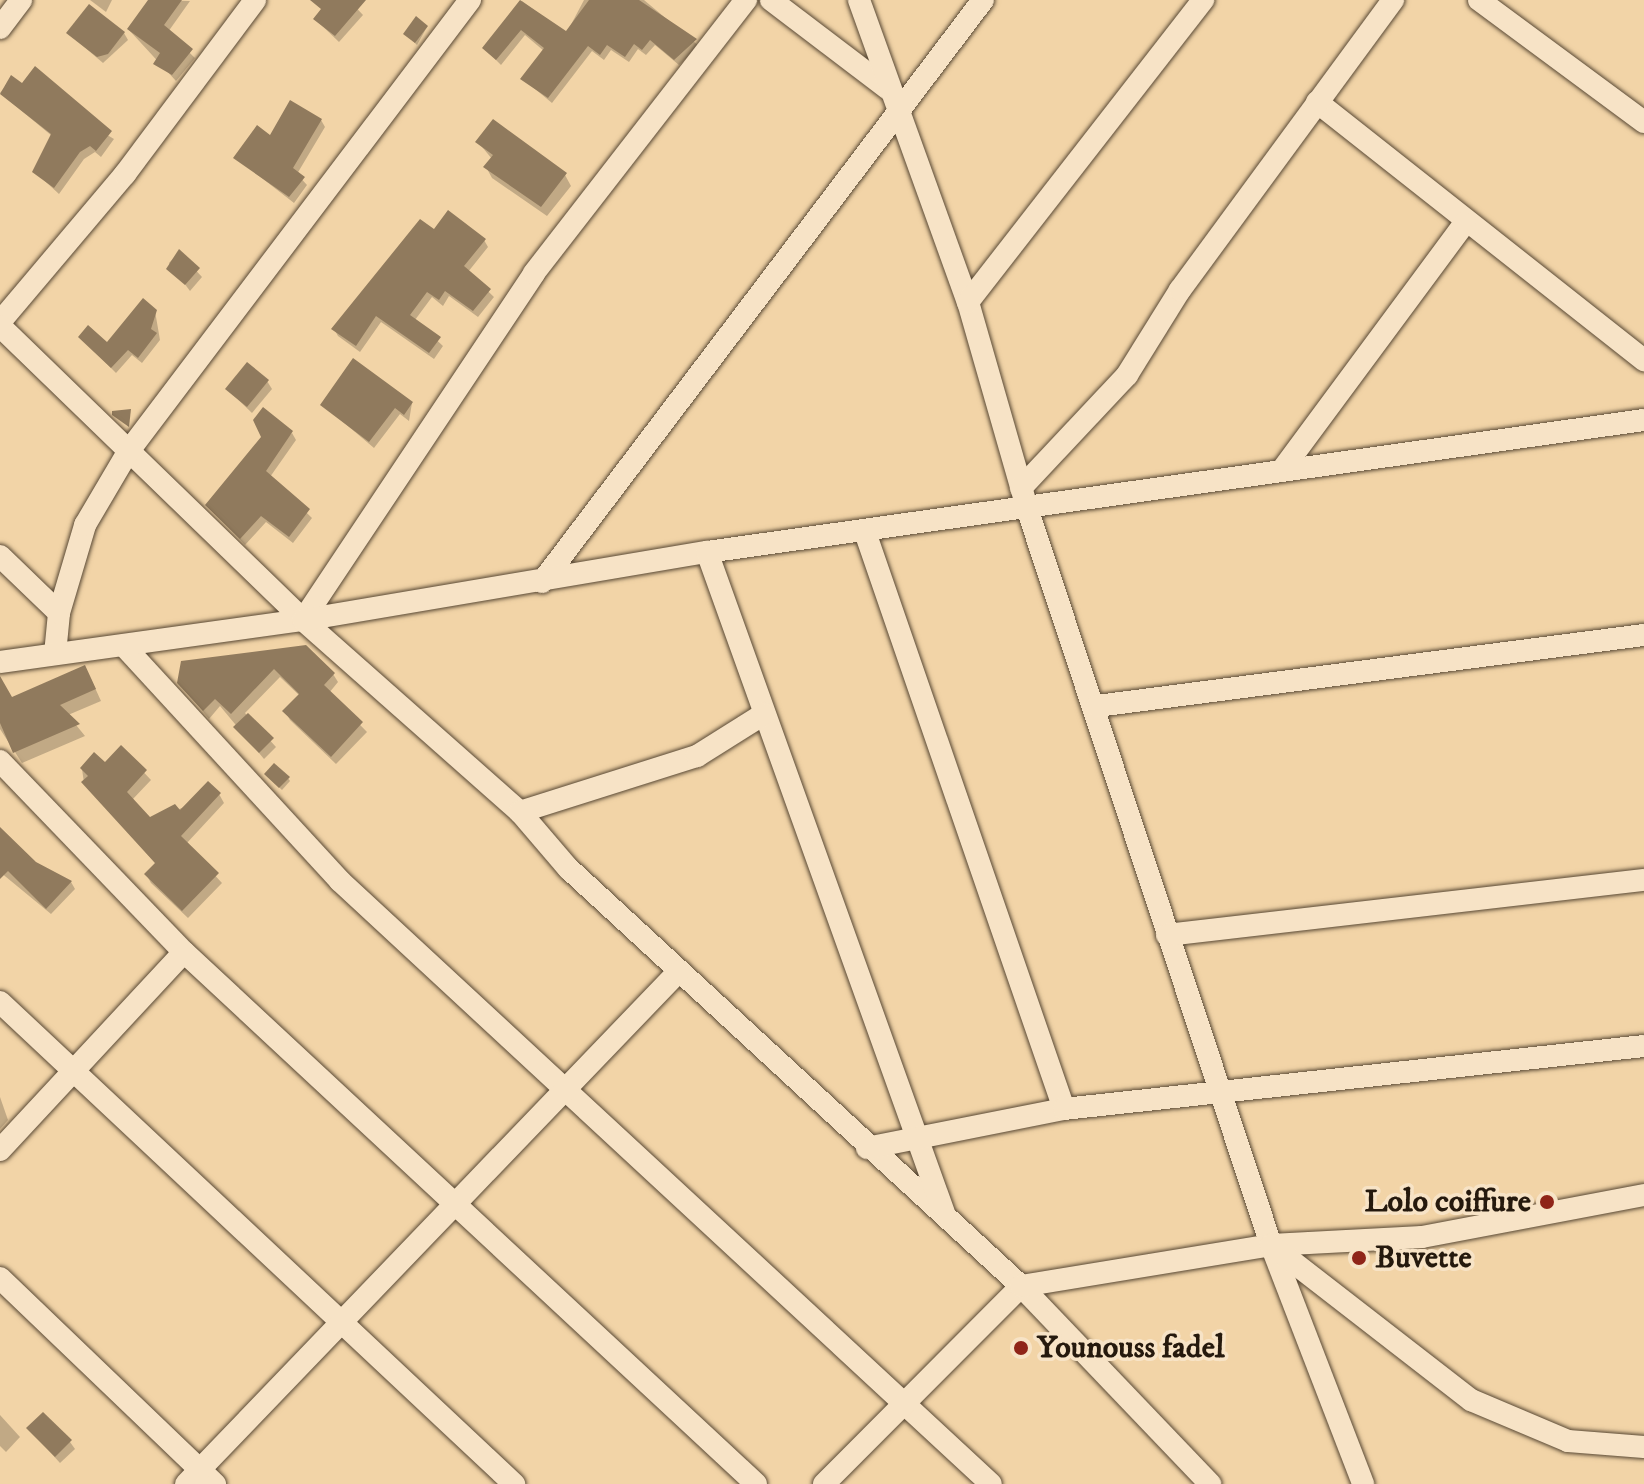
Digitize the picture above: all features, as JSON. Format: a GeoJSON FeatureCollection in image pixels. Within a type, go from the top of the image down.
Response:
{"type":"FeatureCollection","features":[{"type":"Feature","properties":{"kind":"street"},"geometry":{"type":"LineString","coordinates":[[0,28],[21,0]]}},
{"type":"Feature","properties":{"kind":"street"},"geometry":{"type":"LineString","coordinates":[[255,0],[125,174],[0,324],[303,620],[520,812],[679,971],[867,1148],[944,1213],[1021,1286],[1210,1484]]}},
{"type":"Feature","properties":{"kind":"street"},"geometry":{"type":"LineString","coordinates":[[55,654],[59,613],[85,525],[128,452],[470,0]]}},
{"type":"Feature","properties":{"kind":"street"},"geometry":{"type":"LineString","coordinates":[[303,620],[534,273],[746,0]]}},
{"type":"Feature","properties":{"kind":"street"},"geometry":{"type":"LineString","coordinates":[[771,0],[887,88]]}},
{"type":"Feature","properties":{"kind":"street"},"geometry":{"type":"LineString","coordinates":[[859,0],[887,88],[968,302],[1024,498],[1097,706],[1167,935],[1225,1097],[1271,1245],[1363,1484]]}},
{"type":"Feature","properties":{"kind":"street"},"geometry":{"type":"LineString","coordinates":[[542,582],[983,0]]}},
{"type":"Feature","properties":{"kind":"street"},"geometry":{"type":"LineString","coordinates":[[968,302],[1203,0]]}},
{"type":"Feature","properties":{"kind":"street"},"geometry":{"type":"LineString","coordinates":[[1024,498],[1127,375],[1317,102],[1393,0]]}},
{"type":"Feature","properties":{"kind":"street"},"geometry":{"type":"LineString","coordinates":[[1479,0],[1644,122]]}},
{"type":"Feature","properties":{"kind":"street"},"geometry":{"type":"LineString","coordinates":[[1317,102],[1465,223],[1644,360]]}},
{"type":"Feature","properties":{"kind":"street"},"geometry":{"type":"LineString","coordinates":[[1282,470],[1465,223]]}},
{"type":"Feature","properties":{"kind":"street"},"geometry":{"type":"LineString","coordinates":[[0,662],[303,620],[707,552],[865,532],[1024,498],[1282,470],[1644,420]]}},
{"type":"Feature","properties":{"kind":"street"},"geometry":{"type":"LineString","coordinates":[[865,532],[1064,1109]]}},
{"type":"Feature","properties":{"kind":"street"},"geometry":{"type":"LineString","coordinates":[[707,552],[944,1213]]}},
{"type":"Feature","properties":{"kind":"street"},"geometry":{"type":"LineString","coordinates":[[0,556],[59,613]]}},
{"type":"Feature","properties":{"kind":"street"},"geometry":{"type":"LineString","coordinates":[[1097,706],[1644,635]]}},
{"type":"Feature","properties":{"kind":"street"},"geometry":{"type":"LineString","coordinates":[[124,646],[340,881],[564,1090],[903,1397],[991,1484]]}},
{"type":"Feature","properties":{"kind":"street"},"geometry":{"type":"LineString","coordinates":[[520,812],[697,756],[764,714]]}},
{"type":"Feature","properties":{"kind":"street"},"geometry":{"type":"LineString","coordinates":[[0,761],[184,952],[458,1200],[756,1484]]}},
{"type":"Feature","properties":{"kind":"street"},"geometry":{"type":"LineString","coordinates":[[1167,935],[1644,880]]}},
{"type":"Feature","properties":{"kind":"street"},"geometry":{"type":"LineString","coordinates":[[0,1150],[76,1073],[184,952]]}},
{"type":"Feature","properties":{"kind":"street"},"geometry":{"type":"LineString","coordinates":[[0,1278],[200,1479],[458,1200],[679,971]]}},
{"type":"Feature","properties":{"kind":"street"},"geometry":{"type":"LineString","coordinates":[[0,1002],[346,1319],[514,1484]]}},
{"type":"Feature","properties":{"kind":"street"},"geometry":{"type":"LineString","coordinates":[[867,1148],[918,1135],[1064,1109],[1225,1097],[1644,1046]]}},
{"type":"Feature","properties":{"kind":"street"},"geometry":{"type":"LineString","coordinates":[[824,1484],[903,1397],[1021,1286],[1271,1245],[1422,1237],[1644,1195]]}},
{"type":"Feature","properties":{"kind":"street"},"geometry":{"type":"LineString","coordinates":[[1271,1245],[1471,1400],[1568,1441],[1644,1447]]}},
{"type":"Feature","properties":{"kind":"building"},"geometry":{"type":"Polygon","coordinates":[[[148,0],[182,0],[164,25],[193,49],[172,75],[153,64],[160,53],[127,29],[148,0]]]}},
{"type":"Feature","properties":{"kind":"building"},"geometry":{"type":"Polygon","coordinates":[[[310,0],[366,0],[335,36],[313,19],[321,9],[310,0]]]}},
{"type":"Feature","properties":{"kind":"building"},"geometry":{"type":"Polygon","coordinates":[[[520,0],[566,31],[589,0],[639,0],[697,39],[674,60],[650,40],[642,50],[634,44],[625,57],[607,45],[600,55],[588,46],[548,98],[520,79],[544,48],[521,30],[496,60],[482,48],[520,0]]]}},
{"type":"Feature","properties":{"kind":"building"},"geometry":{"type":"Polygon","coordinates":[[[89,4],[125,32],[108,54],[97,57],[66,33],[89,4]]]}},
{"type":"Feature","properties":{"kind":"building"},"geometry":{"type":"Polygon","coordinates":[[[416,16],[428,26],[415,43],[403,34],[416,16]]]}},
{"type":"Feature","properties":{"kind":"building"},"geometry":{"type":"Polygon","coordinates":[[[35,66],[112,131],[96,151],[90,146],[80,152],[54,188],[32,172],[51,134],[0,94],[11,75],[22,83],[35,66]]]}},
{"type":"Feature","properties":{"kind":"building"},"geometry":{"type":"Polygon","coordinates":[[[290,100],[322,119],[293,168],[305,177],[289,197],[233,158],[257,125],[270,135],[290,100]]]}},
{"type":"Feature","properties":{"kind":"building"},"geometry":{"type":"Polygon","coordinates":[[[493,119],[567,173],[541,207],[483,167],[493,155],[475,142],[493,119]]]}},
{"type":"Feature","properties":{"kind":"building"},"geometry":{"type":"Polygon","coordinates":[[[448,210],[486,239],[464,266],[491,289],[473,311],[445,291],[439,300],[427,292],[410,315],[441,337],[429,353],[376,316],[356,346],[331,329],[420,219],[434,229],[448,210]]]}},
{"type":"Feature","properties":{"kind":"building"},"geometry":{"type":"Polygon","coordinates":[[[179,249],[200,268],[185,285],[166,269],[179,249]]]}},
{"type":"Feature","properties":{"kind":"building"},"geometry":{"type":"Polygon","coordinates":[[[143,298],[157,310],[151,329],[157,333],[138,358],[128,350],[111,368],[78,337],[88,325],[107,342],[143,298]]]}},
{"type":"Feature","properties":{"kind":"building"},"geometry":{"type":"Polygon","coordinates":[[[353,358],[413,402],[404,415],[395,408],[369,442],[320,405],[353,358]]]}},
{"type":"Feature","properties":{"kind":"building"},"geometry":{"type":"Polygon","coordinates":[[[247,362],[269,380],[247,407],[225,389],[247,362]]]}},
{"type":"Feature","properties":{"kind":"building"},"geometry":{"type":"Polygon","coordinates":[[[263,407],[293,431],[266,471],[310,509],[289,537],[261,516],[240,539],[205,505],[261,437],[253,420],[263,407]]]}},
{"type":"Feature","properties":{"kind":"building"},"geometry":{"type":"Polygon","coordinates":[[[131,409],[129,427],[112,415],[112,411],[131,409]]]}},
{"type":"Feature","properties":{"kind":"building"},"geometry":{"type":"Polygon","coordinates":[[[306,645],[335,673],[324,685],[363,722],[331,757],[282,711],[299,694],[274,669],[231,714],[215,699],[203,711],[177,683],[181,661],[306,645]]]}},
{"type":"Feature","properties":{"kind":"building"},"geometry":{"type":"Polygon","coordinates":[[[85,665],[96,689],[60,705],[80,724],[13,753],[0,723],[0,676],[12,697],[85,665]]]}},
{"type":"Feature","properties":{"kind":"building"},"geometry":{"type":"Polygon","coordinates":[[[248,713],[274,738],[259,753],[233,727],[248,713]]]}},
{"type":"Feature","properties":{"kind":"building"},"geometry":{"type":"Polygon","coordinates":[[[121,745],[147,770],[127,792],[150,817],[175,804],[180,810],[208,781],[221,793],[181,836],[219,873],[182,911],[144,874],[155,863],[81,782],[88,776],[80,768],[94,752],[105,762],[121,745]]]}},
{"type":"Feature","properties":{"kind":"building"},"geometry":{"type":"Polygon","coordinates":[[[274,763],[290,777],[279,788],[264,774],[274,763]]]}},
{"type":"Feature","properties":{"kind":"building"},"geometry":{"type":"Polygon","coordinates":[[[0,827],[36,862],[72,881],[46,909],[8,871],[0,879],[0,827]]]}},
{"type":"Feature","properties":{"kind":"building"},"geometry":{"type":"Polygon","coordinates":[[[43,1412],[72,1440],[55,1457],[26,1428],[43,1412]]]}},
{"type":"Feature","properties":{"kind":"place","name":"Lolo coiffure"},"geometry":{"type":"Point","coordinates":[1547,1202]}},
{"type":"Feature","properties":{"kind":"place","name":"Buvette"},"geometry":{"type":"Point","coordinates":[1359,1258]}},
{"type":"Feature","properties":{"kind":"place","name":"Younouss fadel"},"geometry":{"type":"Point","coordinates":[1021,1348]}}]}
